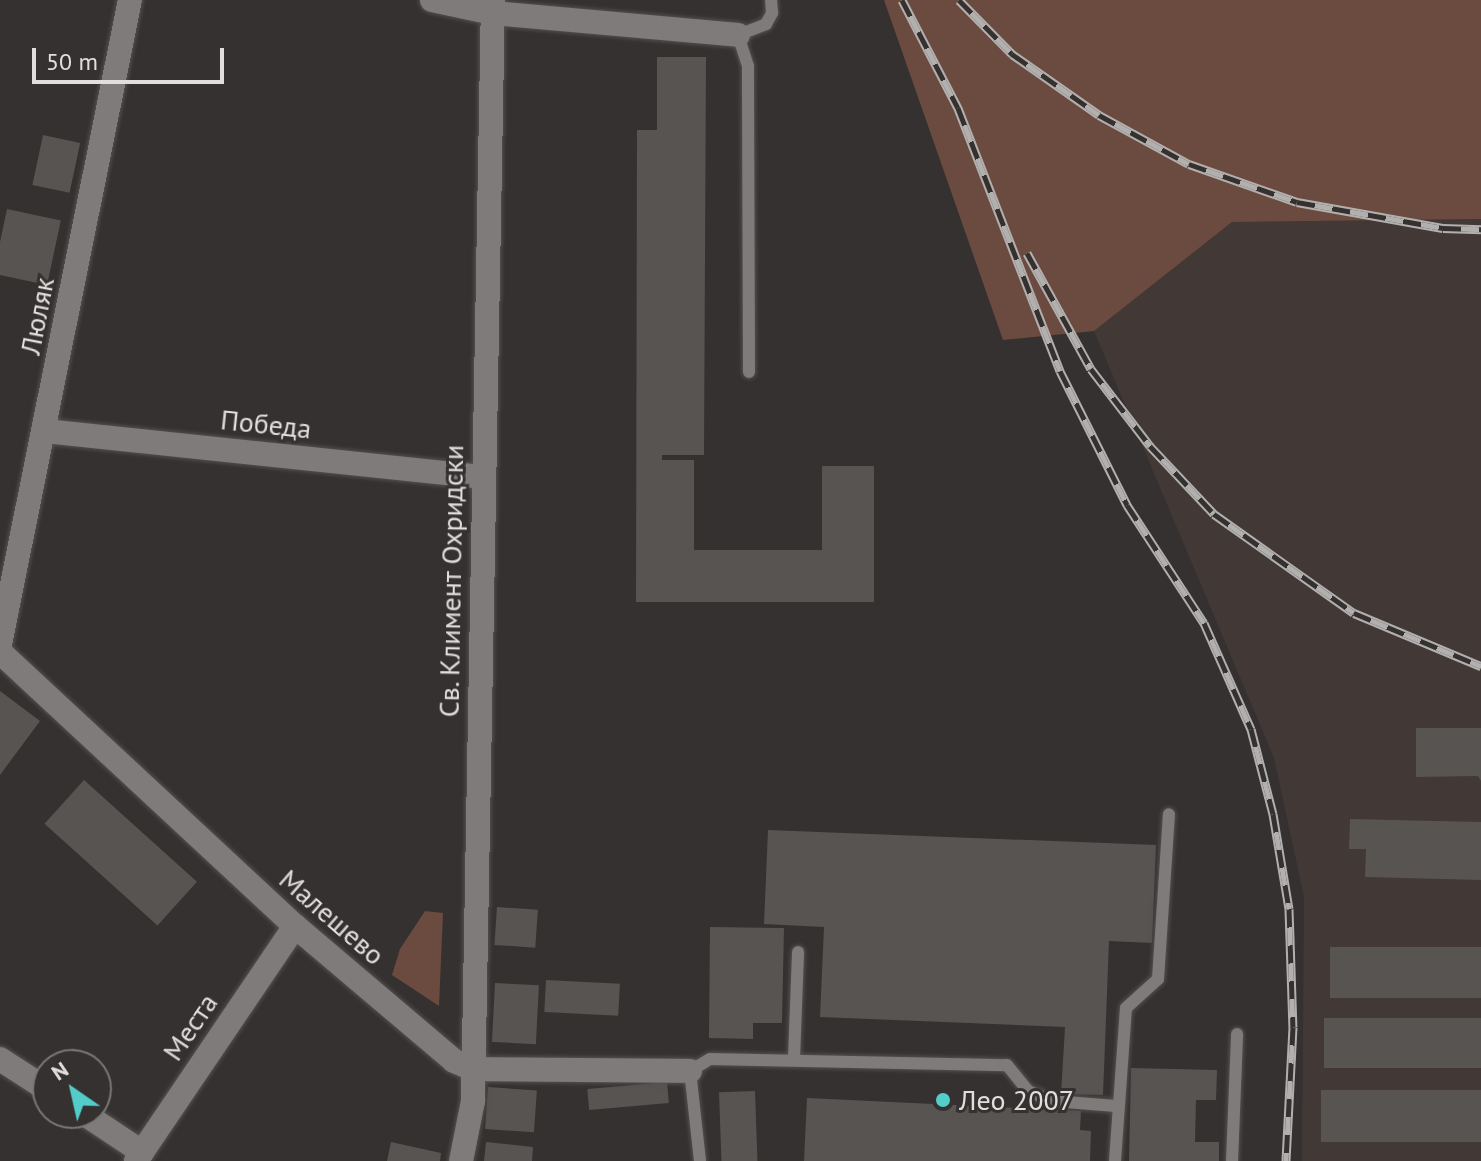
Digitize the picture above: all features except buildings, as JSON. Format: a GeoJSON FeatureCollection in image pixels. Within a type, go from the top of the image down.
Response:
{"type":"FeatureCollection","features":[{"type":"Feature","properties":{"kind":"street","name":"Люляк"},"geometry":{"type":"LineString","coordinates":[[0,644],[130,0]]}},
{"type":"Feature","properties":{"kind":"street"},"geometry":{"type":"LineString","coordinates":[[432,0],[738,35]]}},
{"type":"Feature","properties":{"kind":"street","name":"Св. Климент Охридски"},"geometry":{"type":"LineString","coordinates":[[461,1161],[473,1101],[482,477],[493,7]]}},
{"type":"Feature","properties":{"kind":"street","name":"Победа"},"geometry":{"type":"LineString","coordinates":[[45,431],[482,477]]}},
{"type":"Feature","properties":{"kind":"street","name":"Малешево"},"geometry":{"type":"LineString","coordinates":[[0,652],[295,926],[454,1061],[473,1069]]}},
{"type":"Feature","properties":{"kind":"street","name":"Места"},"geometry":{"type":"LineString","coordinates":[[139,1156],[295,926]]}},
{"type":"Feature","properties":{"kind":"street"},"geometry":{"type":"LineString","coordinates":[[0,1059],[32,1080]]}},
{"type":"Feature","properties":{"kind":"street"},"geometry":{"type":"LineString","coordinates":[[473,1069],[690,1071]]}},
{"type":"Feature","properties":{"kind":"street"},"geometry":{"type":"LineString","coordinates":[[104,1129],[139,1156]]}},
{"type":"Feature","properties":{"kind":"lane"},"geometry":{"type":"LineString","coordinates":[[749,372],[748,66],[738,35],[766,24],[772,13],[771,0]]}},
{"type":"Feature","properties":{"kind":"lane"},"geometry":{"type":"LineString","coordinates":[[1115,1161],[1116,1106],[1126,1008],[1158,979],[1169,814]]}},
{"type":"Feature","properties":{"kind":"lane"},"geometry":{"type":"LineString","coordinates":[[794,1058],[798,952]]}},
{"type":"Feature","properties":{"kind":"lane"},"geometry":{"type":"LineString","coordinates":[[1232,1161],[1237,1034]]}},
{"type":"Feature","properties":{"kind":"lane"},"geometry":{"type":"LineString","coordinates":[[700,1161],[690,1071],[710,1059],[794,1058],[1007,1065],[1028,1091],[1053,1101],[1116,1106]]}},
{"type":"Feature","properties":{"kind":"shaded area"},"geometry":{"type":"Polygon","coordinates":[[[884,0],[1481,0],[1481,219],[1232,222],[1094,331],[1003,340],[884,0]]]}},
{"type":"Feature","properties":{"kind":"shaded area"},"geometry":{"type":"Polygon","coordinates":[[[1481,219],[1481,1161],[1302,1161],[1304,897],[1274,758],[1094,331],[1232,222],[1481,219]]]}},
{"type":"Feature","properties":{"kind":"shaded area"},"geometry":{"type":"Polygon","coordinates":[[[425,911],[443,913],[439,1006],[392,975],[400,949],[425,911]]]}},
{"type":"Feature","properties":{"kind":"railway"},"geometry":{"type":"LineString","coordinates":[[902,0],[958,108],[1060,371],[1127,505],[1204,623],[1251,729],[1273,814],[1289,909],[1293,1027],[1286,1161]]}},
{"type":"Feature","properties":{"kind":"railway"},"geometry":{"type":"LineString","coordinates":[[959,0],[1012,54],[1099,115],[1189,164],[1297,202],[1443,228],[1481,229]]}},
{"type":"Feature","properties":{"kind":"railway"},"geometry":{"type":"LineString","coordinates":[[1027,253],[1091,369],[1150,446],[1214,514],[1354,613],[1481,666]]}},
{"type":"Feature","properties":{"kind":"place","name":"Лео 2007"},"geometry":{"type":"Point","coordinates":[943,1100]}}]}
